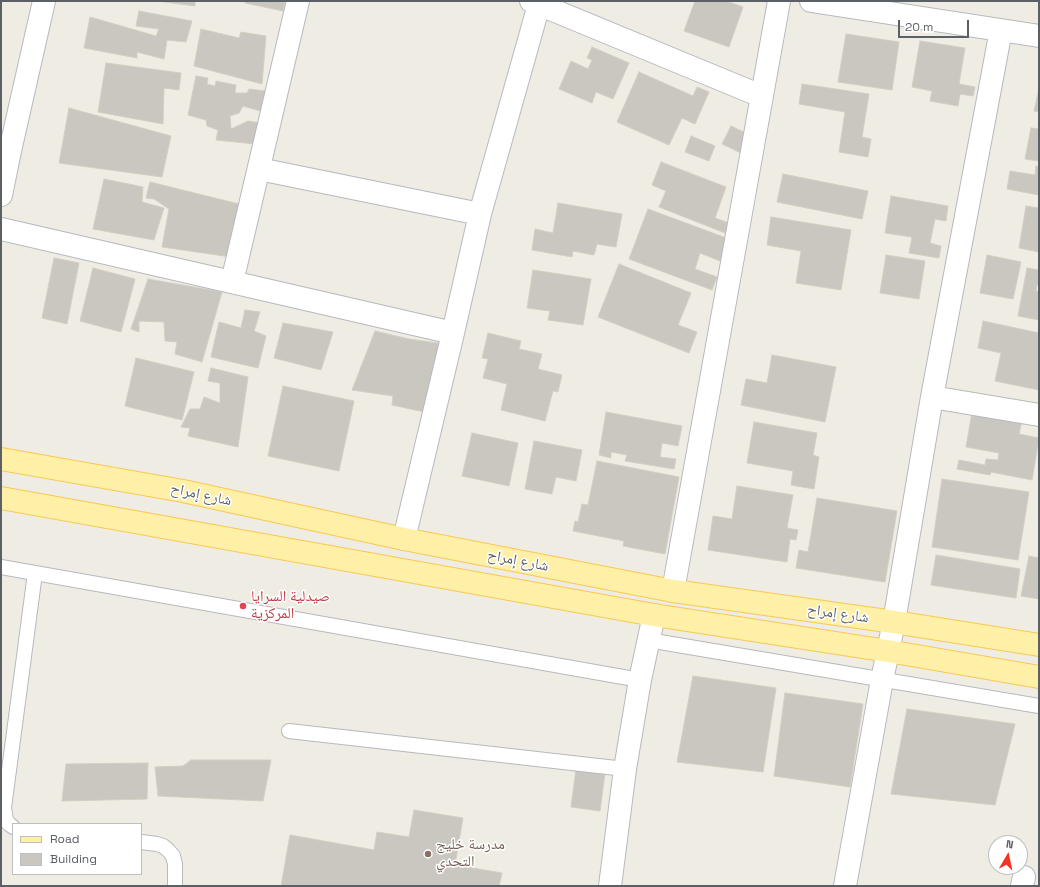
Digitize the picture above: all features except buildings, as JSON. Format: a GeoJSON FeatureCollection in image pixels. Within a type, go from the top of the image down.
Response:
{"type":"FeatureCollection","features":[{"type":"Feature","properties":{"kind":"main road","name":"شارع إمراح"},"geometry":{"type":"LineString","coordinates":[[1,459],[183,491],[404,539],[673,591],[894,622],[1039,645]]}},
{"type":"Feature","properties":{"kind":"main road","name":"شارع إمراح"},"geometry":{"type":"LineString","coordinates":[[1,498],[654,615],[1039,677]]}},
{"type":"Feature","properties":{"kind":"street"},"geometry":{"type":"LineString","coordinates":[[1,195],[44,1]]}},
{"type":"Feature","properties":{"kind":"street"},"geometry":{"type":"LineString","coordinates":[[232,282],[298,1]]}},
{"type":"Feature","properties":{"kind":"street"},"geometry":{"type":"LineString","coordinates":[[673,591],[779,1]]}},
{"type":"Feature","properties":{"kind":"street"},"geometry":{"type":"LineString","coordinates":[[811,1],[1039,36]]}},
{"type":"Feature","properties":{"kind":"street"},"geometry":{"type":"LineString","coordinates":[[404,539],[480,214],[537,2],[762,96]]}},
{"type":"Feature","properties":{"kind":"street"},"geometry":{"type":"LineString","coordinates":[[844,886],[894,622],[932,397],[1002,30]]}},
{"type":"Feature","properties":{"kind":"street"},"geometry":{"type":"LineString","coordinates":[[259,169],[480,214]]}},
{"type":"Feature","properties":{"kind":"street"},"geometry":{"type":"LineString","coordinates":[[1,229],[453,333]]}},
{"type":"Feature","properties":{"kind":"street"},"geometry":{"type":"LineString","coordinates":[[932,397],[1039,415]]}},
{"type":"Feature","properties":{"kind":"street"},"geometry":{"type":"LineString","coordinates":[[610,886],[625,769],[640,680],[654,615]]}},
{"type":"Feature","properties":{"kind":"lane"},"geometry":{"type":"LineString","coordinates":[[1,567],[640,680]]}},
{"type":"Feature","properties":{"kind":"lane"},"geometry":{"type":"LineString","coordinates":[[12,826],[6,820],[4,808],[36,573]]}},
{"type":"Feature","properties":{"kind":"lane"},"geometry":{"type":"LineString","coordinates":[[648,640],[1039,706]]}},
{"type":"Feature","properties":{"kind":"lane"},"geometry":{"type":"LineString","coordinates":[[289,731],[625,769]]}},
{"type":"Feature","properties":{"kind":"lane"},"geometry":{"type":"LineString","coordinates":[[142,842],[163,846],[173,856],[175,864],[175,886]]}},
{"type":"Feature","properties":{"kind":"place","name":"صيدلية السرايا المركزية"},"geometry":{"type":"Point","coordinates":[243,606]}},
{"type":"Feature","properties":{"kind":"place","name":"مدرسة خليج التحدي"},"geometry":{"type":"Point","coordinates":[428,854]}}]}
